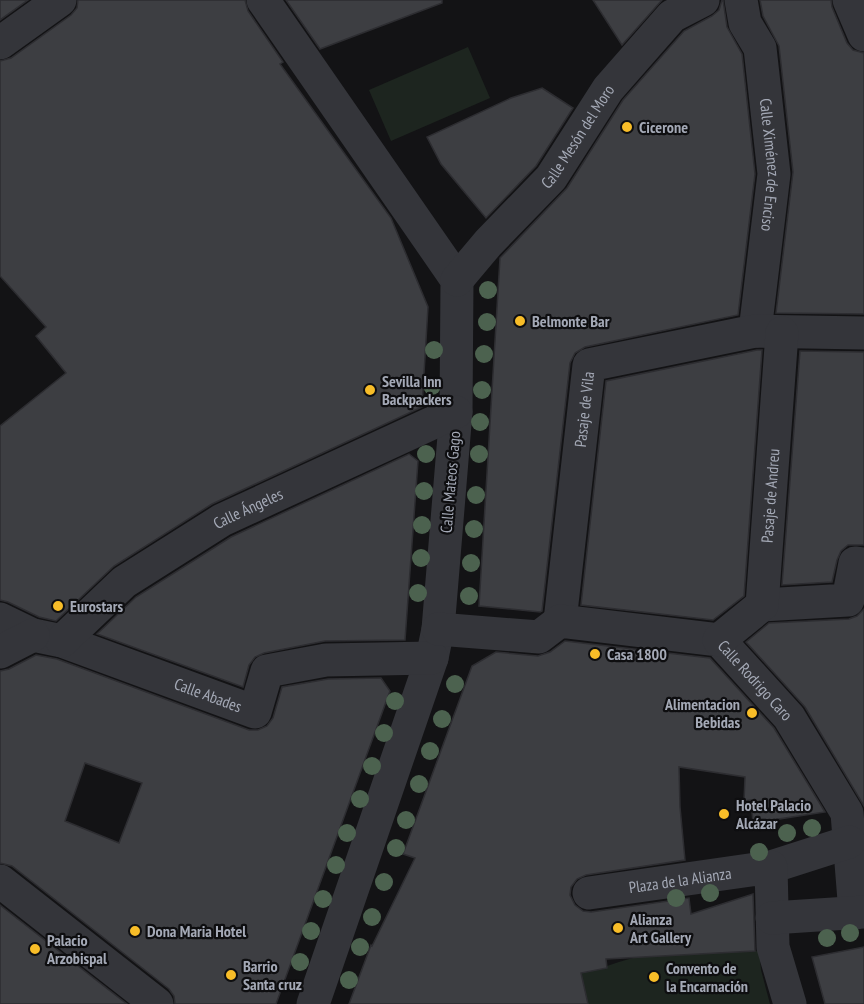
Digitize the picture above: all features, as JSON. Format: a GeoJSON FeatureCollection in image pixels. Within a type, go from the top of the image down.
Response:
{"type":"FeatureCollection","features":[{"type":"Feature","properties":{"kind":"street"},"geometry":{"type":"LineString","coordinates":[[0,43],[60,0]]}},
{"type":"Feature","properties":{"kind":"street"},"geometry":{"type":"LineString","coordinates":[[263,0],[457,280]]}},
{"type":"Feature","properties":{"kind":"street","name":"Calle Mesón del Moro"},"geometry":{"type":"LineString","coordinates":[[457,280],[488,243],[551,178],[608,89],[672,16],[703,0]]}},
{"type":"Feature","properties":{"kind":"street","name":"Calle Ximénez de Enciso"},"geometry":{"type":"LineString","coordinates":[[741,0],[746,23],[760,48],[774,174],[769,332]]}},
{"type":"Feature","properties":{"kind":"street"},"geometry":{"type":"LineString","coordinates":[[849,0],[864,35]]}},
{"type":"Feature","properties":{"kind":"street","name":"Calle Mateos Gago"},"geometry":{"type":"LineString","coordinates":[[313,1004],[435,644],[456,412],[457,280]]}},
{"type":"Feature","properties":{"kind":"street"},"geometry":{"type":"LineString","coordinates":[[769,332],[864,333]]}},
{"type":"Feature","properties":{"kind":"street","name":"Pasaje de Andreu"},"geometry":{"type":"LineString","coordinates":[[762,605],[769,332]]}},
{"type":"Feature","properties":{"kind":"street","name":"Pasaje de Vila"},"geometry":{"type":"LineString","coordinates":[[560,621],[589,365],[769,332]]}},
{"type":"Feature","properties":{"kind":"street","name":"Calle Ángeles"},"geometry":{"type":"LineString","coordinates":[[0,652],[48,638],[124,582],[222,520],[456,412]]}},
{"type":"Feature","properties":{"kind":"street"},"geometry":{"type":"LineString","coordinates":[[720,640],[762,605],[848,600],[855,563],[864,564]]}},
{"type":"Feature","properties":{"kind":"street","name":"Calle Abades"},"geometry":{"type":"LineString","coordinates":[[0,619],[255,712],[267,671],[435,644]]}},
{"type":"Feature","properties":{"kind":"street"},"geometry":{"type":"LineString","coordinates":[[435,644],[539,637],[560,621]]}},
{"type":"Feature","properties":{"kind":"street","name":"Calle Rodrigo Caro"},"geometry":{"type":"LineString","coordinates":[[560,621],[720,640],[789,717],[848,828]]}},
{"type":"Feature","properties":{"kind":"street"},"geometry":{"type":"LineString","coordinates":[[772,933],[859,912],[848,828]]}},
{"type":"Feature","properties":{"kind":"street","name":"Plaza de la Alianza"},"geometry":{"type":"LineString","coordinates":[[589,893],[771,867],[848,828]]}},
{"type":"Feature","properties":{"kind":"street"},"geometry":{"type":"LineString","coordinates":[[771,867],[772,933],[790,1004]]}},
{"type":"Feature","properties":{"kind":"street"},"geometry":{"type":"LineString","coordinates":[[0,881],[155,1002]]}},
{"type":"Feature","properties":{"kind":"shaded area"},"geometry":{"type":"Polygon","coordinates":[[[468,47],[490,98],[391,141],[369,90],[468,47]]]}},
{"type":"Feature","properties":{"kind":"shaded area","name":"Convento de la Encarnación"},"geometry":{"type":"Polygon","coordinates":[[[759,951],[761,970],[770,1004],[588,1004],[581,973],[642,956],[759,951]]]}},
{"type":"Feature","properties":{"kind":"building"},"geometry":{"type":"Polygon","coordinates":[[[0,0],[28,0],[0,20],[0,0]]]}},
{"type":"Feature","properties":{"kind":"building"},"geometry":{"type":"Polygon","coordinates":[[[78,0],[245,0],[248,11],[283,62],[280,64],[391,218],[428,307],[422,407],[212,504],[114,566],[56,621],[39,617],[0,600],[0,426],[66,373],[36,336],[46,327],[0,276],[0,61],[11,58],[71,15],[77,8],[78,0]]]}},
{"type":"Feature","properties":{"kind":"building"},"geometry":{"type":"Polygon","coordinates":[[[286,0],[442,0],[442,3],[320,49],[286,0]]]}},
{"type":"Feature","properties":{"kind":"building"},"geometry":{"type":"Polygon","coordinates":[[[593,0],[662,0],[622,45],[593,0]]]}},
{"type":"Feature","properties":{"kind":"building"},"geometry":{"type":"Polygon","coordinates":[[[722,0],[727,27],[742,54],[755,174],[738,315],[585,347],[575,353],[570,363],[542,611],[479,606],[500,258],[567,188],[623,100],[684,31],[712,16],[719,10],[722,0]]]}},
{"type":"Feature","properties":{"kind":"building"},"geometry":{"type":"Polygon","coordinates":[[[760,0],[831,0],[847,43],[853,50],[864,53],[864,314],[776,313],[793,172],[779,46],[763,16],[760,0]]]}},
{"type":"Feature","properties":{"kind":"building"},"geometry":{"type":"Polygon","coordinates":[[[542,88],[573,108],[536,166],[486,218],[441,164],[427,137],[511,98],[542,88]]]}},
{"type":"Feature","properties":{"kind":"building"},"geometry":{"type":"Polygon","coordinates":[[[762,350],[744,596],[713,620],[581,605],[606,381],[762,350]]]}},
{"type":"Feature","properties":{"kind":"building"},"geometry":{"type":"Polygon","coordinates":[[[800,351],[864,352],[864,545],[848,545],[841,551],[832,582],[782,585],[800,351]]]}},
{"type":"Feature","properties":{"kind":"building"},"geometry":{"type":"Polygon","coordinates":[[[409,454],[418,461],[405,640],[325,641],[264,653],[255,657],[249,665],[243,687],[97,634],[136,597],[231,537],[409,454]]]}},
{"type":"Feature","properties":{"kind":"building"},"geometry":{"type":"Polygon","coordinates":[[[864,609],[864,806],[805,707],[746,642],[769,623],[849,619],[857,616],[864,609]]]}},
{"type":"Feature","properties":{"kind":"building"},"geometry":{"type":"Polygon","coordinates":[[[565,641],[710,658],[774,728],[825,812],[753,823],[751,800],[744,801],[745,777],[679,767],[685,860],[586,875],[577,879],[571,887],[570,895],[575,905],[583,911],[591,912],[689,898],[691,914],[753,894],[755,951],[606,959],[607,968],[581,973],[588,1004],[349,1004],[371,945],[415,858],[403,854],[472,666],[496,652],[538,656],[550,652],[565,641]]]}},
{"type":"Feature","properties":{"kind":"building"},"geometry":{"type":"Polygon","coordinates":[[[36,655],[57,659],[249,730],[258,730],[267,726],[273,718],[282,687],[328,679],[381,678],[390,691],[276,1004],[175,1004],[174,996],[169,989],[12,866],[0,863],[0,671],[9,669],[36,655]],[[85,763],[65,821],[119,843],[142,783],[85,763]]]}},
{"type":"Feature","properties":{"kind":"building","name":"Palacio Arzobispal"},"geometry":{"type":"Polygon","coordinates":[[[0,905],[127,1004],[0,1004],[0,905]]]}},
{"type":"Feature","properties":{"kind":"building"},"geometry":{"type":"Polygon","coordinates":[[[864,947],[864,1004],[825,1004],[812,957],[864,947]]]}},
{"type":"Feature","properties":{"kind":"place","name":"Cicerone"},"geometry":{"type":"Point","coordinates":[627,127]}},
{"type":"Feature","properties":{"kind":"place","name":"Belmonte Bar"},"geometry":{"type":"Point","coordinates":[520,321]}},
{"type":"Feature","properties":{"kind":"place","name":"Sevilla Inn Backpackers"},"geometry":{"type":"Point","coordinates":[370,390]}},
{"type":"Feature","properties":{"kind":"place","name":"Eurostars"},"geometry":{"type":"Point","coordinates":[58,606]}},
{"type":"Feature","properties":{"kind":"place","name":"Casa 1800"},"geometry":{"type":"Point","coordinates":[595,654]}},
{"type":"Feature","properties":{"kind":"place","name":"Alimentacion Bebidas"},"geometry":{"type":"Point","coordinates":[752,713]}},
{"type":"Feature","properties":{"kind":"place","name":"Hotel Palacio Alcázar"},"geometry":{"type":"Point","coordinates":[724,814]}},
{"type":"Feature","properties":{"kind":"place","name":"Alianza Art Gallery"},"geometry":{"type":"Point","coordinates":[618,928]}},
{"type":"Feature","properties":{"kind":"place","name":"Dona Maria Hotel"},"geometry":{"type":"Point","coordinates":[135,931]}},
{"type":"Feature","properties":{"kind":"place","name":"Palacio Arzobispal"},"geometry":{"type":"Point","coordinates":[35,949]}},
{"type":"Feature","properties":{"kind":"place","name":"Barrio Santa cruz"},"geometry":{"type":"Point","coordinates":[231,975]}},
{"type":"Feature","properties":{"kind":"place","name":"Convento de la Encarnación"},"geometry":{"type":"Point","coordinates":[654,977]}}]}
